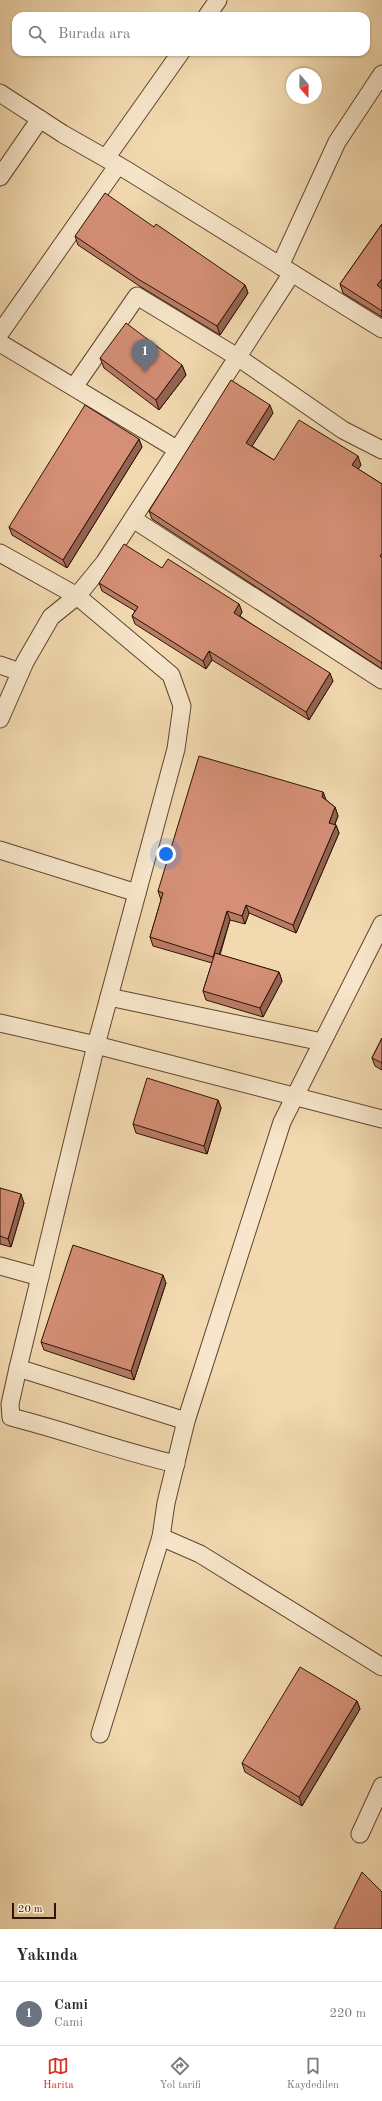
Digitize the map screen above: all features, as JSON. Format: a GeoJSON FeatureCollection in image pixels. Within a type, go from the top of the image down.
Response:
{"type":"FeatureCollection","features":[{"type":"Feature","properties":{"kind":"street"},"geometry":{"type":"LineString","coordinates":[[210,12],[218,0]]}},
{"type":"Feature","properties":{"kind":"street"},"geometry":{"type":"LineString","coordinates":[[0,333],[112,162],[178,56]]}},
{"type":"Feature","properties":{"kind":"street"},"geometry":{"type":"LineString","coordinates":[[0,719],[20,672],[51,617],[77,596],[104,563],[239,358],[286,269],[337,142],[380,80]]}},
{"type":"Feature","properties":{"kind":"street"},"geometry":{"type":"LineString","coordinates":[[0,93],[382,329]]}},
{"type":"Feature","properties":{"kind":"street"},"geometry":{"type":"LineString","coordinates":[[0,177],[40,119]]}},
{"type":"Feature","properties":{"kind":"street"},"geometry":{"type":"LineString","coordinates":[[74,387],[137,296],[239,358],[343,430],[382,450]]}},
{"type":"Feature","properties":{"kind":"street"},"geometry":{"type":"LineString","coordinates":[[0,342],[178,450]]}},
{"type":"Feature","properties":{"kind":"street"},"geometry":{"type":"LineString","coordinates":[[133,519],[382,680]]}},
{"type":"Feature","properties":{"kind":"street"},"geometry":{"type":"LineString","coordinates":[[0,553],[77,596],[132,644],[171,675],[182,706],[176,749],[96,1045],[12,1392],[11,1417],[64,1431],[128,1453],[176,1464]]}},
{"type":"Feature","properties":{"kind":"street"},"geometry":{"type":"LineString","coordinates":[[0,665],[20,672]]}},
{"type":"Feature","properties":{"kind":"street"},"geometry":{"type":"LineString","coordinates":[[0,850],[137,893]]}},
{"type":"Feature","properties":{"kind":"street"},"geometry":{"type":"LineString","coordinates":[[100,1734],[161,1537],[166,1503],[186,1421],[282,1122],[382,924]]}},
{"type":"Feature","properties":{"kind":"street"},"geometry":{"type":"LineString","coordinates":[[109,997],[322,1042]]}},
{"type":"Feature","properties":{"kind":"street"},"geometry":{"type":"LineString","coordinates":[[0,1023],[96,1045],[295,1095],[382,1119]]}},
{"type":"Feature","properties":{"kind":"street"},"geometry":{"type":"LineString","coordinates":[[0,1266],[40,1277]]}},
{"type":"Feature","properties":{"kind":"street"},"geometry":{"type":"LineString","coordinates":[[18,1368],[186,1421]]}},
{"type":"Feature","properties":{"kind":"street"},"geometry":{"type":"LineString","coordinates":[[161,1537],[200,1554],[382,1667]]}},
{"type":"Feature","properties":{"kind":"street"},"geometry":{"type":"LineString","coordinates":[[360,1834],[382,1786]]}},
{"type":"Feature","properties":{"kind":"building"},"geometry":{"type":"Polygon","coordinates":[[[105,193],[154,227],[156,224],[245,285],[217,326],[138,279],[75,236],[105,193]]]}},
{"type":"Feature","properties":{"kind":"building"},"geometry":{"type":"Polygon","coordinates":[[[382,224],[382,279],[377,285],[382,289],[382,311],[340,284],[382,224]]]}},
{"type":"Feature","properties":{"kind":"building"},"geometry":{"type":"Polygon","coordinates":[[[126,323],[182,365],[156,400],[100,358],[126,323]]]}},
{"type":"Feature","properties":{"kind":"building"},"geometry":{"type":"Polygon","coordinates":[[[231,380],[270,405],[246,443],[274,460],[299,420],[358,456],[352,465],[382,484],[382,553],[380,556],[382,558],[382,663],[149,511],[231,380]]]}},
{"type":"Feature","properties":{"kind":"building"},"geometry":{"type":"Polygon","coordinates":[[[85,405],[139,439],[63,560],[9,527],[85,405]]]}},
{"type":"Feature","properties":{"kind":"building"},"geometry":{"type":"Polygon","coordinates":[[[124,544],[162,568],[168,559],[239,604],[234,613],[330,673],[306,712],[209,651],[203,661],[132,616],[138,607],[99,583],[124,544]]]}},
{"type":"Feature","properties":{"kind":"building"},"geometry":{"type":"Polygon","coordinates":[[[199,756],[323,792],[322,797],[335,807],[329,823],[336,825],[293,925],[246,905],[242,916],[227,911],[213,957],[150,937],[163,893],[158,891],[199,756]]]}},
{"type":"Feature","properties":{"kind":"building"},"geometry":{"type":"Polygon","coordinates":[[[215,953],[279,972],[260,1008],[203,991],[215,953]]]}},
{"type":"Feature","properties":{"kind":"building"},"geometry":{"type":"Polygon","coordinates":[[[382,1038],[382,1063],[372,1058],[382,1038]]]}},
{"type":"Feature","properties":{"kind":"building"},"geometry":{"type":"Polygon","coordinates":[[[147,1078],[218,1100],[204,1146],[133,1124],[147,1078]]]}},
{"type":"Feature","properties":{"kind":"building"},"geometry":{"type":"Polygon","coordinates":[[[0,1188],[21,1194],[8,1239],[0,1236],[0,1188]]]}},
{"type":"Feature","properties":{"kind":"building"},"geometry":{"type":"Polygon","coordinates":[[[73,1245],[163,1275],[131,1371],[41,1342],[73,1245]]]}},
{"type":"Feature","properties":{"kind":"building"},"geometry":{"type":"Polygon","coordinates":[[[300,1667],[357,1701],[299,1797],[242,1763],[300,1667]]]}},
{"type":"Feature","properties":{"kind":"building"},"geometry":{"type":"Polygon","coordinates":[[[362,1872],[382,1892],[382,1929],[334,1929],[362,1872]]]}},
{"type":"Feature","properties":{"kind":"place","name":"Cami"},"geometry":{"type":"Point","coordinates":[145,372]}}]}
